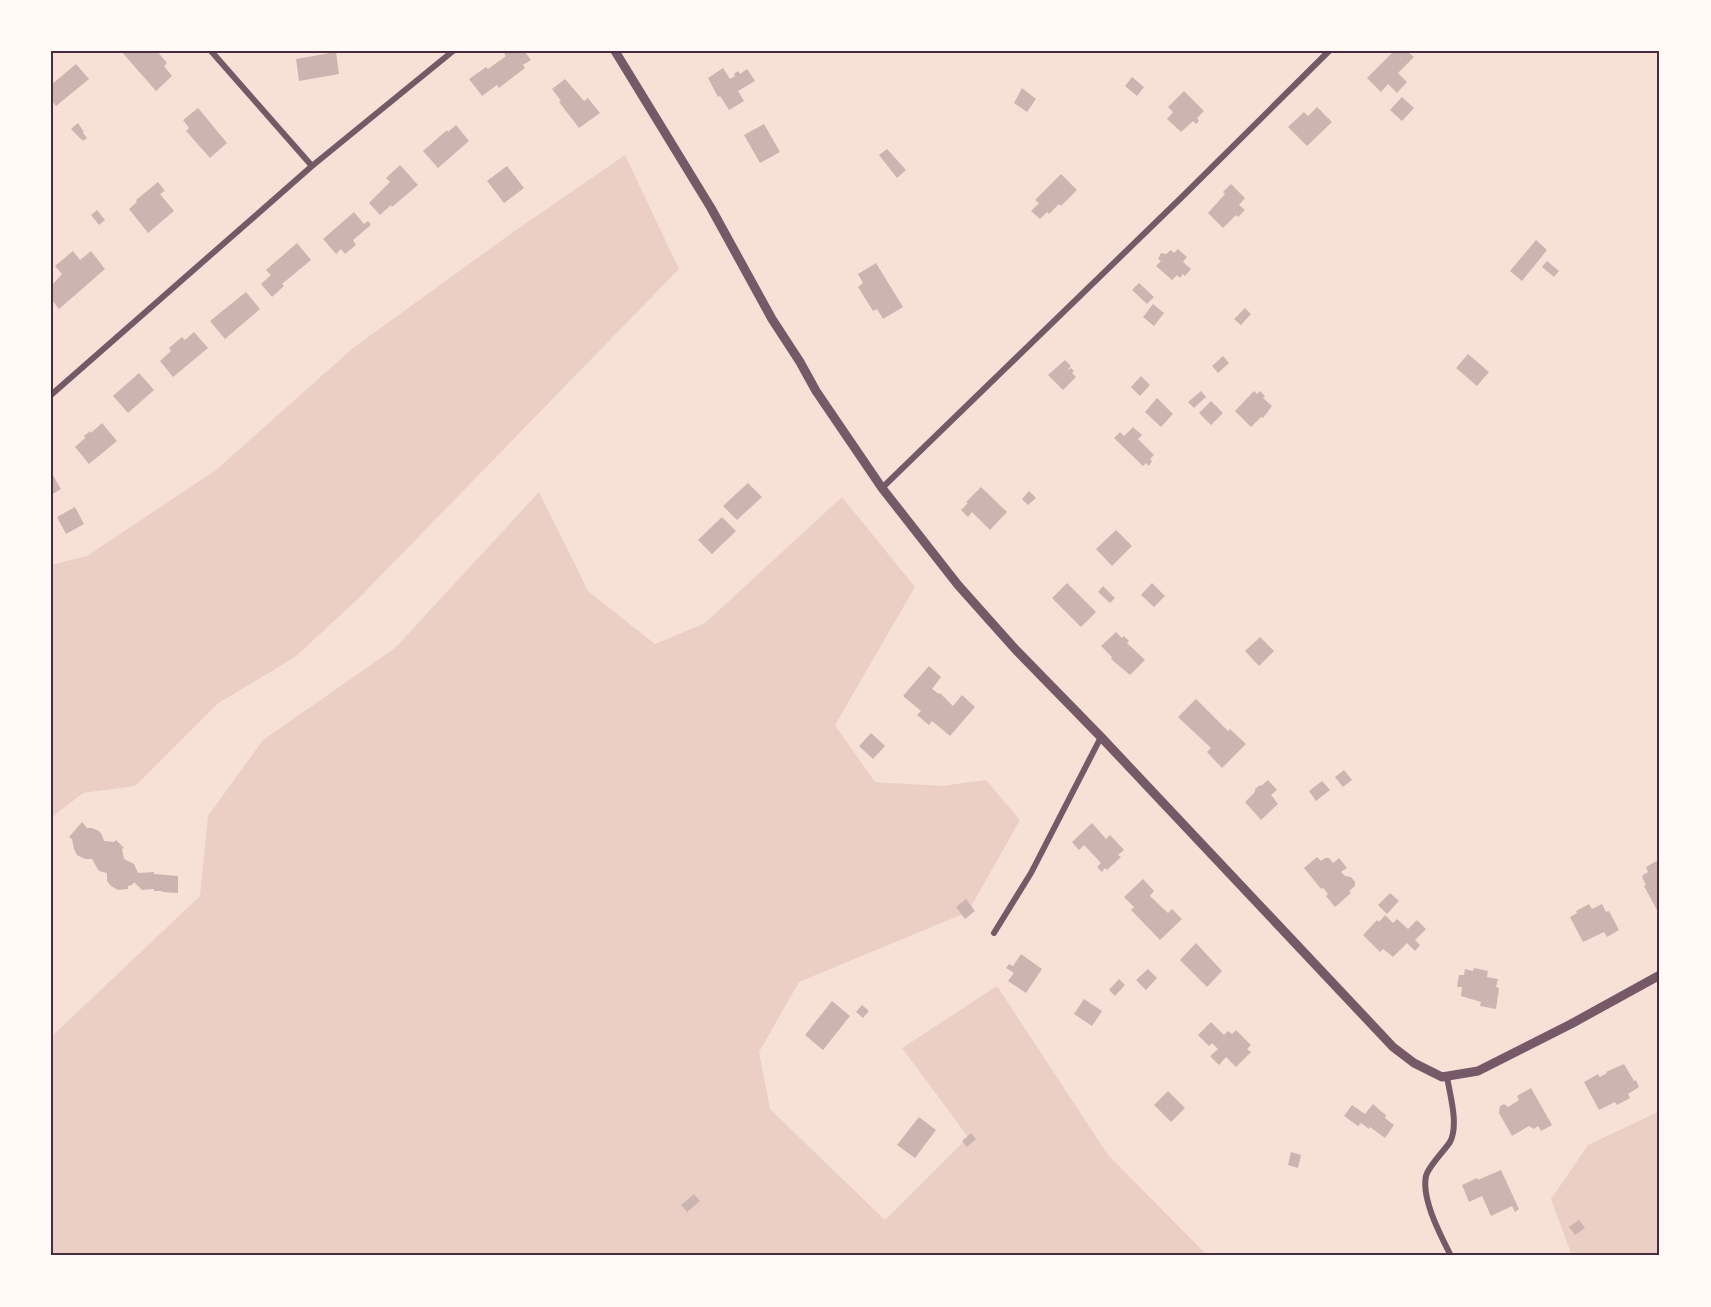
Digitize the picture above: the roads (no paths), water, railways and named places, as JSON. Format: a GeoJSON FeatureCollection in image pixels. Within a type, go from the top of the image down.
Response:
{"type":"FeatureCollection","features":[{"type":"Feature","properties":{"kind":"street"},"geometry":{"type":"LineString","coordinates":[[211,51],[312,166]]}},
{"type":"Feature","properties":{"kind":"street"},"geometry":{"type":"LineString","coordinates":[[51,395],[312,166],[453,51]]}},
{"type":"Feature","properties":{"kind":"street"},"geometry":{"type":"LineString","coordinates":[[615,51],[705,199],[772,319],[816,391],[882,488],[958,585],[989,620],[1393,1047],[1414,1063],[1436,1075],[1447,1077],[1478,1071],[1660,975]]}},
{"type":"Feature","properties":{"kind":"street"},"geometry":{"type":"LineString","coordinates":[[882,488],[1329,51]]}},
{"type":"Feature","properties":{"kind":"street"},"geometry":{"type":"LineString","coordinates":[[994,933],[1031,873],[1101,737]]}},
{"type":"Feature","properties":{"kind":"street"},"geometry":{"type":"LineString","coordinates":[[1447,1077],[1454,1127],[1449,1142],[1426,1176],[1426,1191],[1431,1213],[1451,1256]]}}]}
